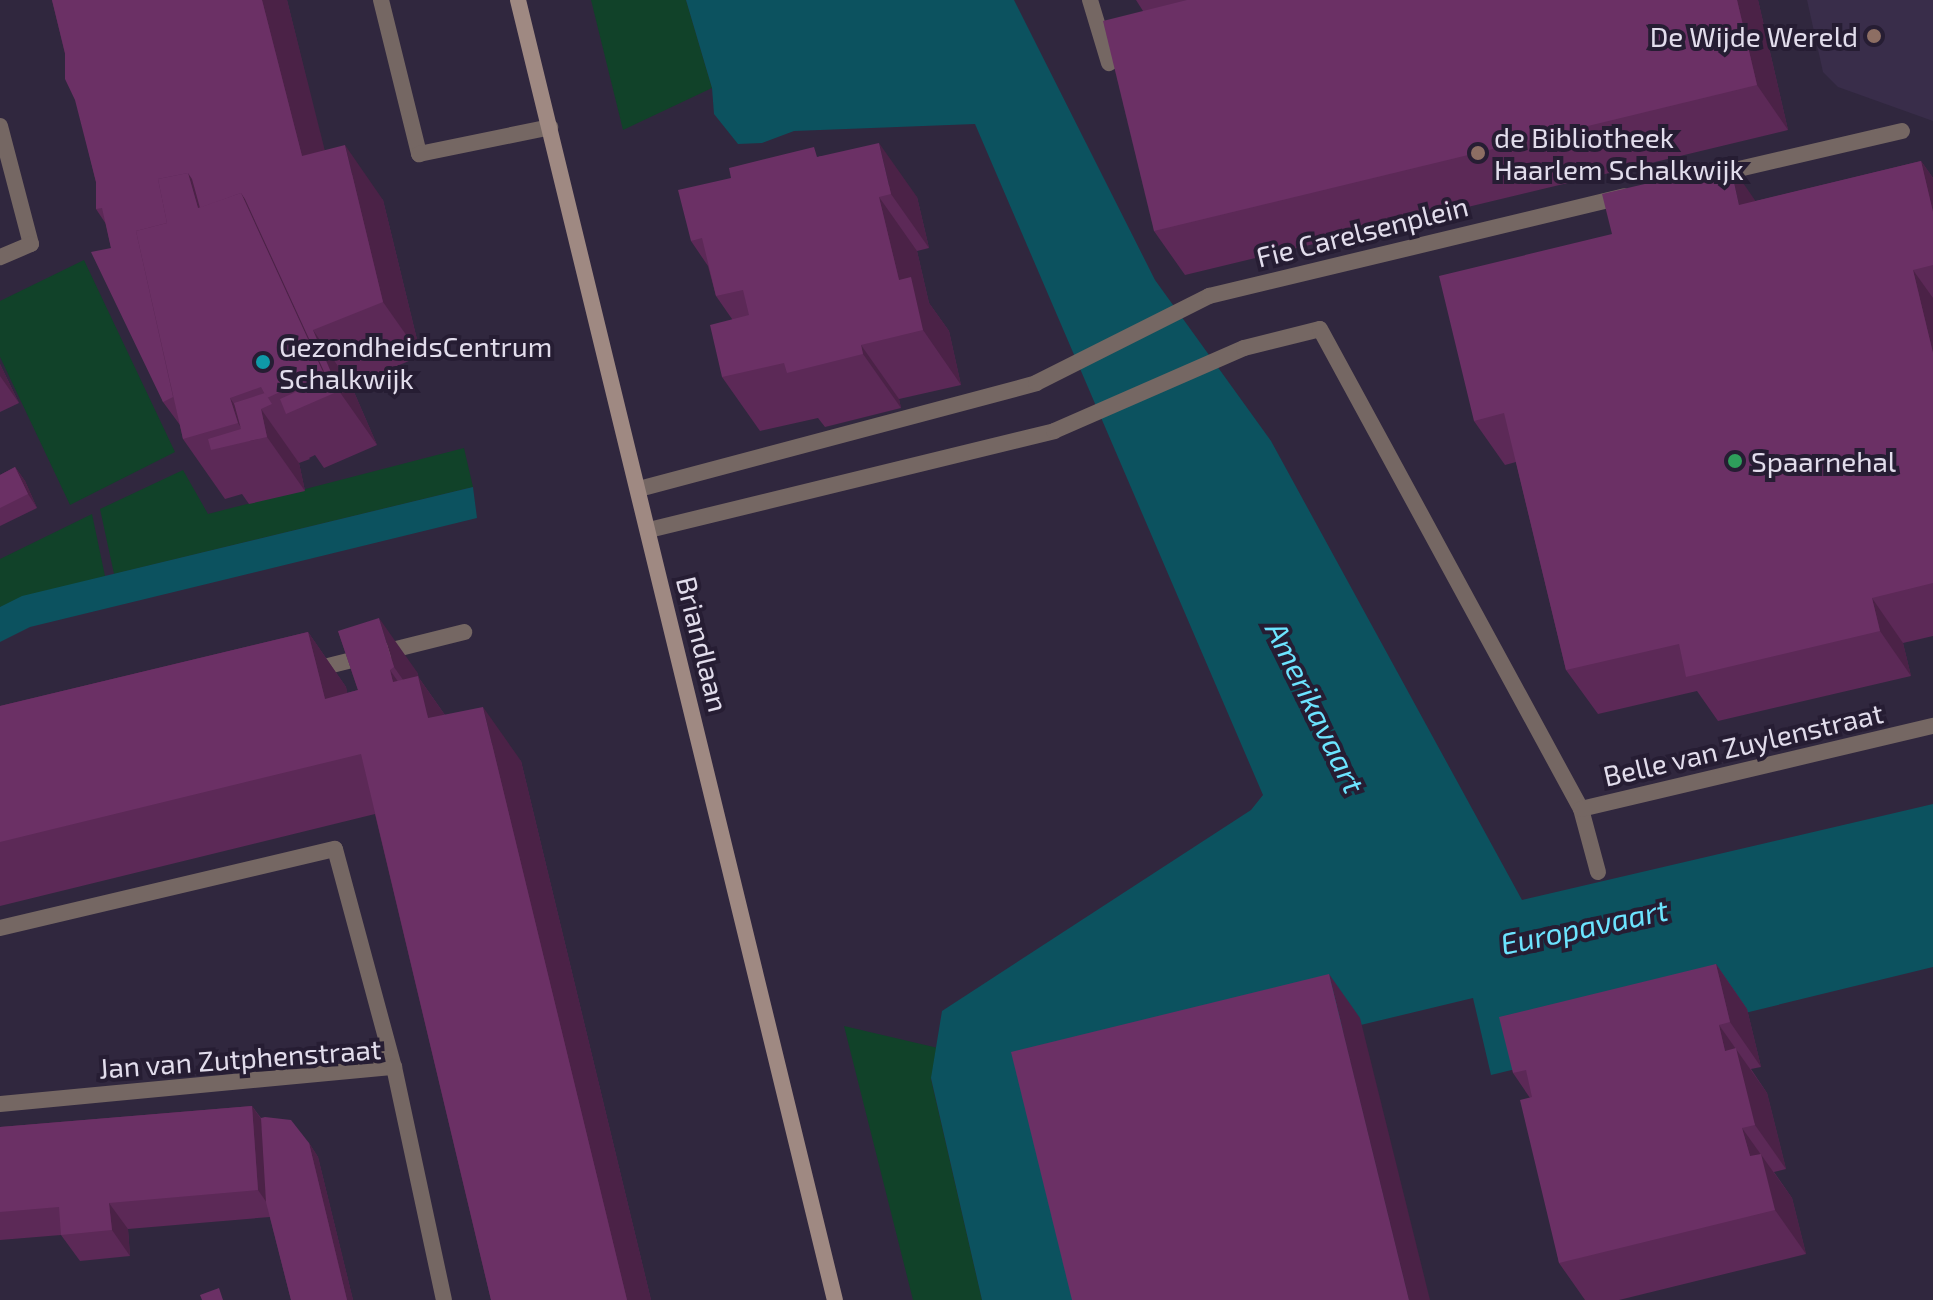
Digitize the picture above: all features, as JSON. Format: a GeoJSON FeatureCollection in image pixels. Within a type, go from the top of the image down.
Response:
{"type":"FeatureCollection","features":[{"type":"Feature","properties":{"kind":"street"},"geometry":{"type":"LineString","coordinates":[[381,0],[419,154],[550,127]]}},
{"type":"Feature","properties":{"kind":"street","name":"Briandlaan"},"geometry":{"type":"LineString","coordinates":[[518,0],[835,1300]]}},
{"type":"Feature","properties":{"kind":"street"},"geometry":{"type":"LineString","coordinates":[[1090,0],[1109,63]]}},
{"type":"Feature","properties":{"kind":"street"},"geometry":{"type":"LineString","coordinates":[[0,126],[31,244],[0,257]]}},
{"type":"Feature","properties":{"kind":"street"},"geometry":{"type":"LineString","coordinates":[[1700,178],[1902,131]]}},
{"type":"Feature","properties":{"kind":"street","name":"Fie Carelsenplein"},"geometry":{"type":"LineString","coordinates":[[639,489],[1036,383],[1209,296],[1638,192]]}},
{"type":"Feature","properties":{"kind":"street"},"geometry":{"type":"LineString","coordinates":[[649,530],[1054,431],[1244,348],[1320,329],[1349,375],[1581,809]]}},
{"type":"Feature","properties":{"kind":"street"},"geometry":{"type":"LineString","coordinates":[[294,674],[464,632]]}},
{"type":"Feature","properties":{"kind":"street","name":"Belle van Zuylenstraat"},"geometry":{"type":"LineString","coordinates":[[1598,872],[1581,809],[1933,726]]}},
{"type":"Feature","properties":{"kind":"street"},"geometry":{"type":"LineString","coordinates":[[0,928],[335,849],[394,1067]]}},
{"type":"Feature","properties":{"kind":"street","name":"Jan van Zutphenstraat"},"geometry":{"type":"LineString","coordinates":[[0,1104],[394,1067],[444,1300]]}},
{"type":"Feature","properties":{"kind":"shaded area"},"geometry":{"type":"Polygon","coordinates":[[[591,0],[686,0],[712,88],[623,130],[591,0]]]}},
{"type":"Feature","properties":{"kind":"shaded area","name":"De Wijde Wereld"},"geometry":{"type":"Polygon","coordinates":[[[1807,0],[1933,0],[1933,121],[1838,87],[1823,72],[1807,0]]]}},
{"type":"Feature","properties":{"kind":"shaded area"},"geometry":{"type":"Polygon","coordinates":[[[84,260],[175,452],[70,505],[0,357],[0,301],[84,260]]]}},
{"type":"Feature","properties":{"kind":"shaded area"},"geometry":{"type":"Polygon","coordinates":[[[464,448],[473,487],[114,574],[100,509],[183,470],[208,514],[464,448]]]}},
{"type":"Feature","properties":{"kind":"shaded area"},"geometry":{"type":"Polygon","coordinates":[[[92,514],[105,576],[0,607],[0,559],[92,514]]]}},
{"type":"Feature","properties":{"kind":"shaded area"},"geometry":{"type":"Polygon","coordinates":[[[844,1026],[938,1048],[931,1079],[982,1300],[913,1300],[844,1026]]]}},
{"type":"Feature","properties":{"kind":"water"},"geometry":{"type":"Polygon","coordinates":[[[686,0],[1014,0],[1155,280],[1271,441],[1522,900],[1933,804],[1933,967],[1491,1075],[1473,998],[1049,1100],[1094,1300],[982,1300],[931,1078],[942,1011],[1251,810],[1263,795],[975,124],[794,131],[762,143],[738,144],[714,114],[712,88],[686,0]]]}},
{"type":"Feature","properties":{"kind":"water"},"geometry":{"type":"Polygon","coordinates":[[[473,487],[477,518],[30,627],[0,642],[0,607],[22,596],[473,487]]]}},
{"type":"Feature","properties":{"kind":"building"},"geometry":{"type":"Polygon","coordinates":[[[52,0],[262,0],[302,156],[345,145],[383,302],[313,330],[339,391],[286,414],[280,399],[327,378],[241,193],[200,208],[188,173],[158,179],[167,223],[136,231],[173,397],[163,402],[91,252],[111,248],[102,208],[96,209],[96,182],[75,100],[65,79],[65,53],[52,0]]]}},
{"type":"Feature","properties":{"kind":"building"},"geometry":{"type":"Polygon","coordinates":[[[1187,0],[1737,0],[1757,85],[1154,231],[1103,21],[1187,0]]]}},
{"type":"Feature","properties":{"kind":"building"},"geometry":{"type":"Polygon","coordinates":[[[879,143],[891,194],[879,197],[899,280],[911,277],[923,330],[861,345],[863,354],[787,373],[784,363],[722,377],[710,325],[749,315],[743,290],[716,296],[702,238],[691,241],[678,190],[731,178],[729,168],[814,147],[817,157],[879,143]]]}},
{"type":"Feature","properties":{"kind":"building","name":"Spaarnehal"},"geometry":{"type":"Polygon","coordinates":[[[1921,161],[1933,212],[1933,265],[1913,270],[1933,353],[1933,583],[1872,598],[1880,631],[1686,677],[1679,644],[1566,670],[1504,413],[1474,421],[1439,276],[1612,234],[1602,194],[1730,164],[1739,205],[1921,161]]]}},
{"type":"Feature","properties":{"kind":"building"},"geometry":{"type":"Polygon","coordinates":[[[188,173],[198,208],[241,193],[323,372],[267,398],[261,387],[230,398],[238,423],[183,439],[136,231],[167,223],[158,179],[188,173]]]}},
{"type":"Feature","properties":{"kind":"building"},"geometry":{"type":"Polygon","coordinates":[[[265,393],[272,404],[261,409],[267,437],[211,450],[208,439],[241,429],[234,403],[265,393]]]}},
{"type":"Feature","properties":{"kind":"building"},"geometry":{"type":"Polygon","coordinates":[[[15,467],[28,494],[0,508],[0,475],[15,467]]]}},
{"type":"Feature","properties":{"kind":"building"},"geometry":{"type":"Polygon","coordinates":[[[379,618],[394,667],[390,670],[393,682],[418,676],[428,718],[483,707],[627,1300],[491,1300],[361,754],[0,842],[0,706],[308,632],[325,699],[358,690],[338,631],[379,618]]]}},
{"type":"Feature","properties":{"kind":"building"},"geometry":{"type":"Polygon","coordinates":[[[1716,964],[1730,1022],[1719,1025],[1725,1051],[1736,1048],[1755,1125],[1742,1128],[1750,1156],[1761,1154],[1775,1210],[1559,1263],[1520,1100],[1532,1097],[1526,1070],[1513,1073],[1499,1017],[1716,964]]]}},
{"type":"Feature","properties":{"kind":"building"},"geometry":{"type":"Polygon","coordinates":[[[1329,974],[1409,1300],[1072,1300],[1011,1052],[1329,974]]]}},
{"type":"Feature","properties":{"kind":"building"},"geometry":{"type":"Polygon","coordinates":[[[252,1106],[258,1190],[109,1203],[112,1230],[61,1235],[59,1207],[0,1212],[0,1127],[252,1106]]]}},
{"type":"Feature","properties":{"kind":"building"},"geometry":{"type":"Polygon","coordinates":[[[261,1118],[291,1120],[309,1143],[347,1300],[291,1300],[266,1202],[261,1118]]]}},
{"type":"Feature","properties":{"kind":"building"},"geometry":{"type":"Polygon","coordinates":[[[219,1288],[223,1300],[202,1300],[200,1295],[219,1288]]]}},
{"type":"Feature","properties":{"kind":"place","name":"De Wijde Wereld"},"geometry":{"type":"Point","coordinates":[1874,36]}},
{"type":"Feature","properties":{"kind":"place","name":"de Bibliotheek Haarlem Schalkwijk"},"geometry":{"type":"Point","coordinates":[1478,153]}},
{"type":"Feature","properties":{"kind":"place","name":"GezondheidsCentrum Schalkwijk"},"geometry":{"type":"Point","coordinates":[263,362]}},
{"type":"Feature","properties":{"kind":"place","name":"Spaarnehal"},"geometry":{"type":"Point","coordinates":[1735,461]}},
{"type":"Feature","properties":{"kind":"water label","name":"Amerikavaart"},"geometry":{"type":"Point","coordinates":[1316,707]}},
{"type":"Feature","properties":{"kind":"water label","name":"Europavaart"},"geometry":{"type":"Point","coordinates":[1584,926]}}]}
